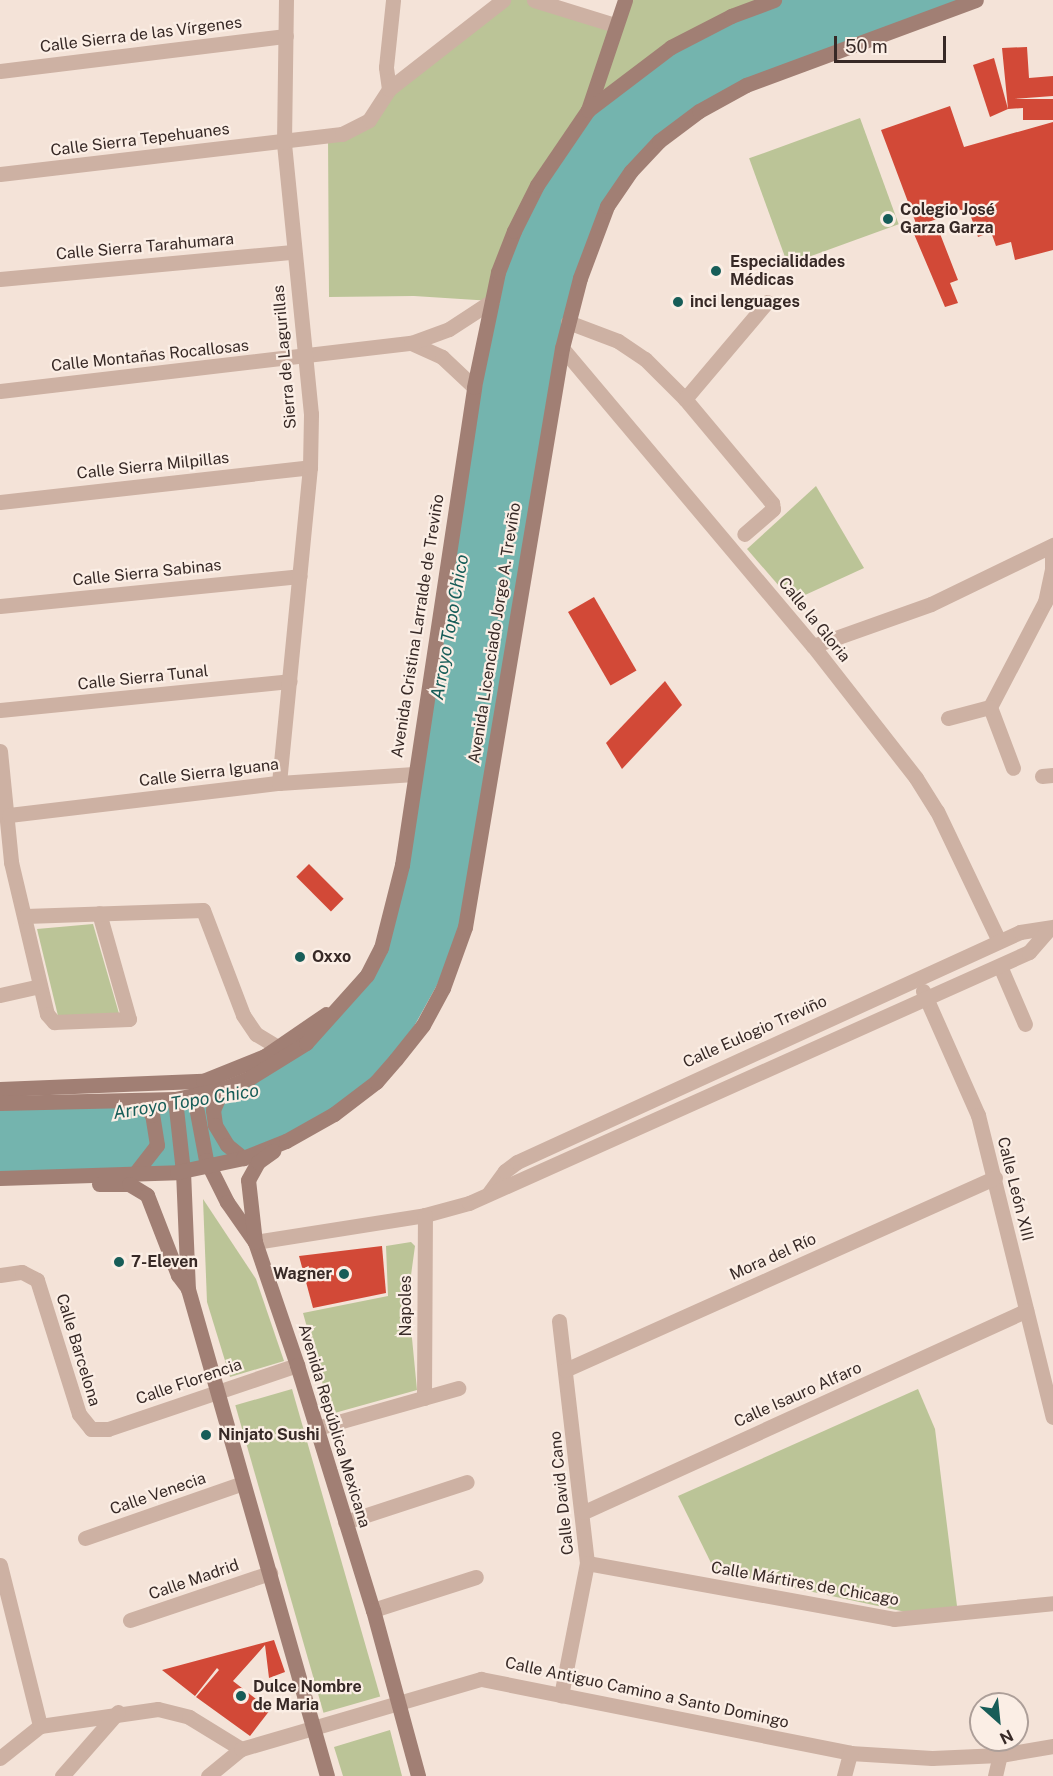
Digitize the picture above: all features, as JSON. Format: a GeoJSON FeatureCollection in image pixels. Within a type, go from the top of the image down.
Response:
{"type":"FeatureCollection","features":[{"type":"Feature","properties":{"kind":"main road"},"geometry":{"type":"LineString","coordinates":[[588,110],[625,0]]}},
{"type":"Feature","properties":{"kind":"main road","name":"Avenida Cristina Larralde de Treviño"},"geometry":{"type":"LineString","coordinates":[[0,1103],[175,1104],[220,1094],[292,1054],[321,1031],[351,997],[375,960],[391,916],[474,387],[492,302],[513,231],[555,156],[588,110],[671,47],[731,16],[774,0]]}},
{"type":"Feature","properties":{"kind":"main road","name":"Avenida Licenciado Jorge A. Treviño"},"geometry":{"type":"LineString","coordinates":[[0,1178],[77,1176],[206,1160],[243,1158],[286,1141],[334,1114],[376,1082],[423,1024],[455,957],[474,891],[517,601],[562,348],[593,237],[607,206],[631,171],[659,141],[699,111],[746,85],[976,0]]}},
{"type":"Feature","properties":{"kind":"main road"},"geometry":{"type":"LineString","coordinates":[[0,1089],[180,1085],[228,1074],[279,1048],[351,997]]}},
{"type":"Feature","properties":{"kind":"main road"},"geometry":{"type":"LineString","coordinates":[[220,1094],[215,1125],[227,1145],[243,1158]]}},
{"type":"Feature","properties":{"kind":"main road","name":"Avenida República Mexicana"},"geometry":{"type":"LineString","coordinates":[[195,1100],[206,1160],[255,1242],[297,1365],[372,1610],[418,1776]]}},
{"type":"Feature","properties":{"kind":"main road"},"geometry":{"type":"LineString","coordinates":[[175,1104],[182,1164],[188,1289],[327,1776]]}},
{"type":"Feature","properties":{"kind":"main road"},"geometry":{"type":"LineString","coordinates":[[141,1168],[157,1145],[156,1125],[144,1105]]}},
{"type":"Feature","properties":{"kind":"main road"},"geometry":{"type":"LineString","coordinates":[[255,1242],[250,1174],[258,1162],[286,1141]]}},
{"type":"Feature","properties":{"kind":"main road"},"geometry":{"type":"LineString","coordinates":[[77,1176],[98,1184],[129,1184],[147,1195],[178,1275],[188,1289]]}},
{"type":"Feature","properties":{"kind":"street","name":"Sierra de Lagurillas"},"geometry":{"type":"LineString","coordinates":[[279,783],[310,467],[310,414],[284,142],[286,0]]}},
{"type":"Feature","properties":{"kind":"street"},"geometry":{"type":"LineString","coordinates":[[389,89],[386,67],[393,0]]}},
{"type":"Feature","properties":{"kind":"street"},"geometry":{"type":"LineString","coordinates":[[389,89],[503,0]]}},
{"type":"Feature","properties":{"kind":"street"},"geometry":{"type":"LineString","coordinates":[[534,0],[615,25]]}},
{"type":"Feature","properties":{"kind":"street","name":"Calle Sierra de las Vírgenes"},"geometry":{"type":"LineString","coordinates":[[0,71],[286,36]]}},
{"type":"Feature","properties":{"kind":"street","name":"Calle Sierra Tepehuanes"},"geometry":{"type":"LineString","coordinates":[[0,174],[342,134],[362,125],[374,115],[389,89]]}},
{"type":"Feature","properties":{"kind":"street","name":"Calle Sierra Tarahumara"},"geometry":{"type":"LineString","coordinates":[[0,279],[293,252]]}},
{"type":"Feature","properties":{"kind":"street","name":"Calle Montañas Rocallosas"},"geometry":{"type":"LineString","coordinates":[[0,391],[411,343],[449,329],[492,302]]}},
{"type":"Feature","properties":{"kind":"street"},"geometry":{"type":"LineString","coordinates":[[685,399],[767,302]]}},
{"type":"Feature","properties":{"kind":"street"},"geometry":{"type":"LineString","coordinates":[[568,322],[632,348],[685,399],[774,506],[744,534]]}},
{"type":"Feature","properties":{"kind":"street"},"geometry":{"type":"LineString","coordinates":[[411,343],[442,357],[474,387]]}},
{"type":"Feature","properties":{"kind":"street","name":"Calle la Gloria"},"geometry":{"type":"LineString","coordinates":[[562,348],[813,646],[931,799],[999,941]]}},
{"type":"Feature","properties":{"kind":"street","name":"Calle Sierra Milpillas"},"geometry":{"type":"LineString","coordinates":[[0,502],[310,467]]}},
{"type":"Feature","properties":{"kind":"street"},"geometry":{"type":"LineString","coordinates":[[813,646],[931,604],[1052,546],[1052,570],[1045,602],[990,707],[948,718]]}},
{"type":"Feature","properties":{"kind":"street","name":"Calle Sierra Sabinas"},"geometry":{"type":"LineString","coordinates":[[0,606],[298,576]]}},
{"type":"Feature","properties":{"kind":"street","name":"Calle Sierra Tunal"},"geometry":{"type":"LineString","coordinates":[[0,710],[290,681]]}},
{"type":"Feature","properties":{"kind":"street"},"geometry":{"type":"LineString","coordinates":[[990,707],[1014,768]]}},
{"type":"Feature","properties":{"kind":"street"},"geometry":{"type":"LineString","coordinates":[[0,751],[9,816],[6,863],[25,916],[47,1014],[54,1022],[129,1019],[99,913]]}},
{"type":"Feature","properties":{"kind":"street","name":"Calle Sierra Iguana"},"geometry":{"type":"LineString","coordinates":[[9,816],[279,783],[414,774]]}},
{"type":"Feature","properties":{"kind":"street"},"geometry":{"type":"LineString","coordinates":[[25,916],[203,910],[243,1015],[256,1034],[279,1048]]}},
{"type":"Feature","properties":{"kind":"street","name":"Calle Eulogio Treviño"},"geometry":{"type":"LineString","coordinates":[[489,1193],[505,1171],[517,1162],[999,941],[1027,930],[1051,928]]}},
{"type":"Feature","properties":{"kind":"street","name":"Calle Eulogio Treviño"},"geometry":{"type":"LineString","coordinates":[[255,1242],[425,1215],[469,1203],[711,1097],[1000,966],[1035,948],[1051,928]]}},
{"type":"Feature","properties":{"kind":"street"},"geometry":{"type":"LineString","coordinates":[[1000,966],[1024,1023]]}},
{"type":"Feature","properties":{"kind":"street","name":"Calle León XIII"},"geometry":{"type":"LineString","coordinates":[[917,979],[969,1091],[995,1178],[1053,1417]]}},
{"type":"Feature","properties":{"kind":"street"},"geometry":{"type":"LineString","coordinates":[[0,995],[40,986]]}},
{"type":"Feature","properties":{"kind":"street"},"geometry":{"type":"LineString","coordinates":[[701,1076],[711,1097]]}},
{"type":"Feature","properties":{"kind":"street","name":"Mora del Río"},"geometry":{"type":"LineString","coordinates":[[565,1370],[995,1178]]}},
{"type":"Feature","properties":{"kind":"street","name":"Napoles"},"geometry":{"type":"LineString","coordinates":[[424,1398],[425,1215]]}},
{"type":"Feature","properties":{"kind":"street","name":"Calle Barcelona"},"geometry":{"type":"LineString","coordinates":[[0,1275],[22,1272],[37,1280],[79,1414],[92,1429]]}},
{"type":"Feature","properties":{"kind":"street","name":"Calle Isauro Alfaro"},"geometry":{"type":"LineString","coordinates":[[584,1512],[1026,1311]]}},
{"type":"Feature","properties":{"kind":"street","name":"Calle David Cano"},"geometry":{"type":"LineString","coordinates":[[559,1321],[584,1512],[587,1563],[561,1695]]}},
{"type":"Feature","properties":{"kind":"street","name":"Calle Florencia"},"geometry":{"type":"LineString","coordinates":[[92,1429],[108,1429],[215,1390],[297,1365]]}},
{"type":"Feature","properties":{"kind":"street"},"geometry":{"type":"LineString","coordinates":[[317,1428],[458,1388]]}},
{"type":"Feature","properties":{"kind":"street"},"geometry":{"type":"LineString","coordinates":[[345,1522],[467,1482]]}},
{"type":"Feature","properties":{"kind":"street","name":"Calle Venecia"},"geometry":{"type":"LineString","coordinates":[[85,1538],[243,1483]]}},
{"type":"Feature","properties":{"kind":"street","name":"Calle Mártires de Chicago"},"geometry":{"type":"LineString","coordinates":[[587,1563],[894,1620],[1053,1603]]}},
{"type":"Feature","properties":{"kind":"street"},"geometry":{"type":"LineString","coordinates":[[0,1565],[40,1726]]}},
{"type":"Feature","properties":{"kind":"street","name":"Calle Madrid"},"geometry":{"type":"LineString","coordinates":[[130,1620],[270,1573]]}},
{"type":"Feature","properties":{"kind":"street"},"geometry":{"type":"LineString","coordinates":[[372,1610],[476,1577]]}},
{"type":"Feature","properties":{"kind":"street","name":"Calle Antiguo Camino a Santo Domingo"},"geometry":{"type":"LineString","coordinates":[[208,1776],[241,1749],[398,1706],[481,1679],[850,1754],[932,1758],[1000,1755],[1053,1746]]}},
{"type":"Feature","properties":{"kind":"street"},"geometry":{"type":"LineString","coordinates":[[0,1758],[40,1726],[118,1712],[174,1711],[241,1749]]}},
{"type":"Feature","properties":{"kind":"street"},"geometry":{"type":"LineString","coordinates":[[62,1776],[118,1712]]}},
{"type":"Feature","properties":{"kind":"street"},"geometry":{"type":"LineString","coordinates":[[844,1776],[850,1754]]}},
{"type":"Feature","properties":{"kind":"street"},"geometry":{"type":"LineString","coordinates":[[995,1776],[1000,1755]]}},
{"type":"Feature","properties":{"kind":"green space"},"geometry":{"type":"Polygon","coordinates":[[[503,0],[534,0],[615,25],[625,0],[774,0],[492,301],[414,296],[329,297],[328,137],[355,129],[389,89],[503,0]]]}},
{"type":"Feature","properties":{"kind":"green space"},"geometry":{"type":"Polygon","coordinates":[[[860,118],[899,224],[788,265],[749,158],[860,118]]]}},
{"type":"Feature","properties":{"kind":"green space"},"geometry":{"type":"Polygon","coordinates":[[[816,486],[864,568],[792,601],[747,549],[816,486]]]}},
{"type":"Feature","properties":{"kind":"green space"},"geometry":{"type":"Polygon","coordinates":[[[93,924],[120,1017],[59,1020],[37,929],[93,924]]]}},
{"type":"Feature","properties":{"kind":"green space"},"geometry":{"type":"Polygon","coordinates":[[[203,1199],[256,1279],[284,1361],[230,1377],[207,1302],[203,1199]]]}},
{"type":"Feature","properties":{"kind":"green space"},"geometry":{"type":"Polygon","coordinates":[[[411,1242],[415,1246],[408,1297],[417,1390],[331,1414],[303,1313],[388,1296],[386,1246],[411,1242]]]}},
{"type":"Feature","properties":{"kind":"green space"},"geometry":{"type":"Polygon","coordinates":[[[292,1389],[380,1697],[323,1713],[235,1405],[292,1389]]]}},
{"type":"Feature","properties":{"kind":"green space"},"geometry":{"type":"Polygon","coordinates":[[[918,1389],[935,1429],[957,1606],[915,1614],[715,1571],[678,1496],[918,1389]]]}},
{"type":"Feature","properties":{"kind":"green space"},"geometry":{"type":"Polygon","coordinates":[[[390,1730],[402,1776],[343,1776],[334,1747],[390,1730]]]}},
{"type":"Feature","properties":{"kind":"water","name":"Arroyo Topo Chico"},"geometry":{"type":"Polygon","coordinates":[[[774,0],[979,0],[746,85],[631,171],[580,278],[458,947],[396,1059],[309,1129],[208,1166],[0,1178],[0,1103],[194,1096],[292,1054],[381,948],[498,272],[561,146],[643,65],[774,0]]]}},
{"type":"Feature","properties":{"kind":"building"},"geometry":{"type":"Polygon","coordinates":[[[1027,47],[1029,78],[1053,76],[1053,96],[1014,99],[1053,99],[1053,120],[1023,120],[1023,108],[1008,109],[1002,48],[1027,47]]]}},
{"type":"Feature","properties":{"kind":"building"},"geometry":{"type":"Polygon","coordinates":[[[994,58],[1008,109],[990,117],[973,65],[994,58]]]}},
{"type":"Feature","properties":{"kind":"building"},"geometry":{"type":"Polygon","coordinates":[[[950,106],[964,147],[1053,122],[1053,250],[1015,260],[1011,242],[996,246],[991,232],[978,237],[968,208],[917,226],[881,130],[950,106]]]}},
{"type":"Feature","properties":{"kind":"building"},"geometry":{"type":"Polygon","coordinates":[[[937,226],[958,280],[950,283],[958,303],[945,307],[914,234],[937,226]]]}},
{"type":"Feature","properties":{"kind":"building"},"geometry":{"type":"Polygon","coordinates":[[[594,597],[636,671],[611,686],[568,612],[594,597]]]}},
{"type":"Feature","properties":{"kind":"building"},"geometry":{"type":"Polygon","coordinates":[[[665,681],[682,705],[622,769],[606,743],[665,681]]]}},
{"type":"Feature","properties":{"kind":"building","name":"Oxxo"},"geometry":{"type":"Polygon","coordinates":[[[309,864],[344,899],[331,911],[296,877],[309,864]]]}},
{"type":"Feature","properties":{"kind":"building","name":"Wagner"},"geometry":{"type":"Polygon","coordinates":[[[382,1246],[386,1293],[313,1308],[299,1256],[382,1246]]]}},
{"type":"Feature","properties":{"kind":"building"},"geometry":{"type":"Polygon","coordinates":[[[274,1640],[285,1672],[269,1678],[265,1645],[233,1681],[270,1710],[250,1736],[196,1697],[219,1670],[217,1668],[195,1696],[162,1670],[274,1640]]]}},
{"type":"Feature","properties":{"kind":"place","name":"Colegio José Garza Garza"},"geometry":{"type":"Point","coordinates":[888,219]}},
{"type":"Feature","properties":{"kind":"place","name":"Especialidades Médicas"},"geometry":{"type":"Point","coordinates":[716,271]}},
{"type":"Feature","properties":{"kind":"place","name":"inci lenguages"},"geometry":{"type":"Point","coordinates":[678,302]}},
{"type":"Feature","properties":{"kind":"place","name":"Oxxo"},"geometry":{"type":"Point","coordinates":[300,957]}},
{"type":"Feature","properties":{"kind":"place","name":"7-Eleven"},"geometry":{"type":"Point","coordinates":[119,1262]}},
{"type":"Feature","properties":{"kind":"place","name":"Wagner"},"geometry":{"type":"Point","coordinates":[344,1274]}},
{"type":"Feature","properties":{"kind":"place","name":"Ninjato Sushi"},"geometry":{"type":"Point","coordinates":[206,1435]}},
{"type":"Feature","properties":{"kind":"place","name":"Dulce Nombre de Maria"},"geometry":{"type":"Point","coordinates":[241,1696]}}]}
